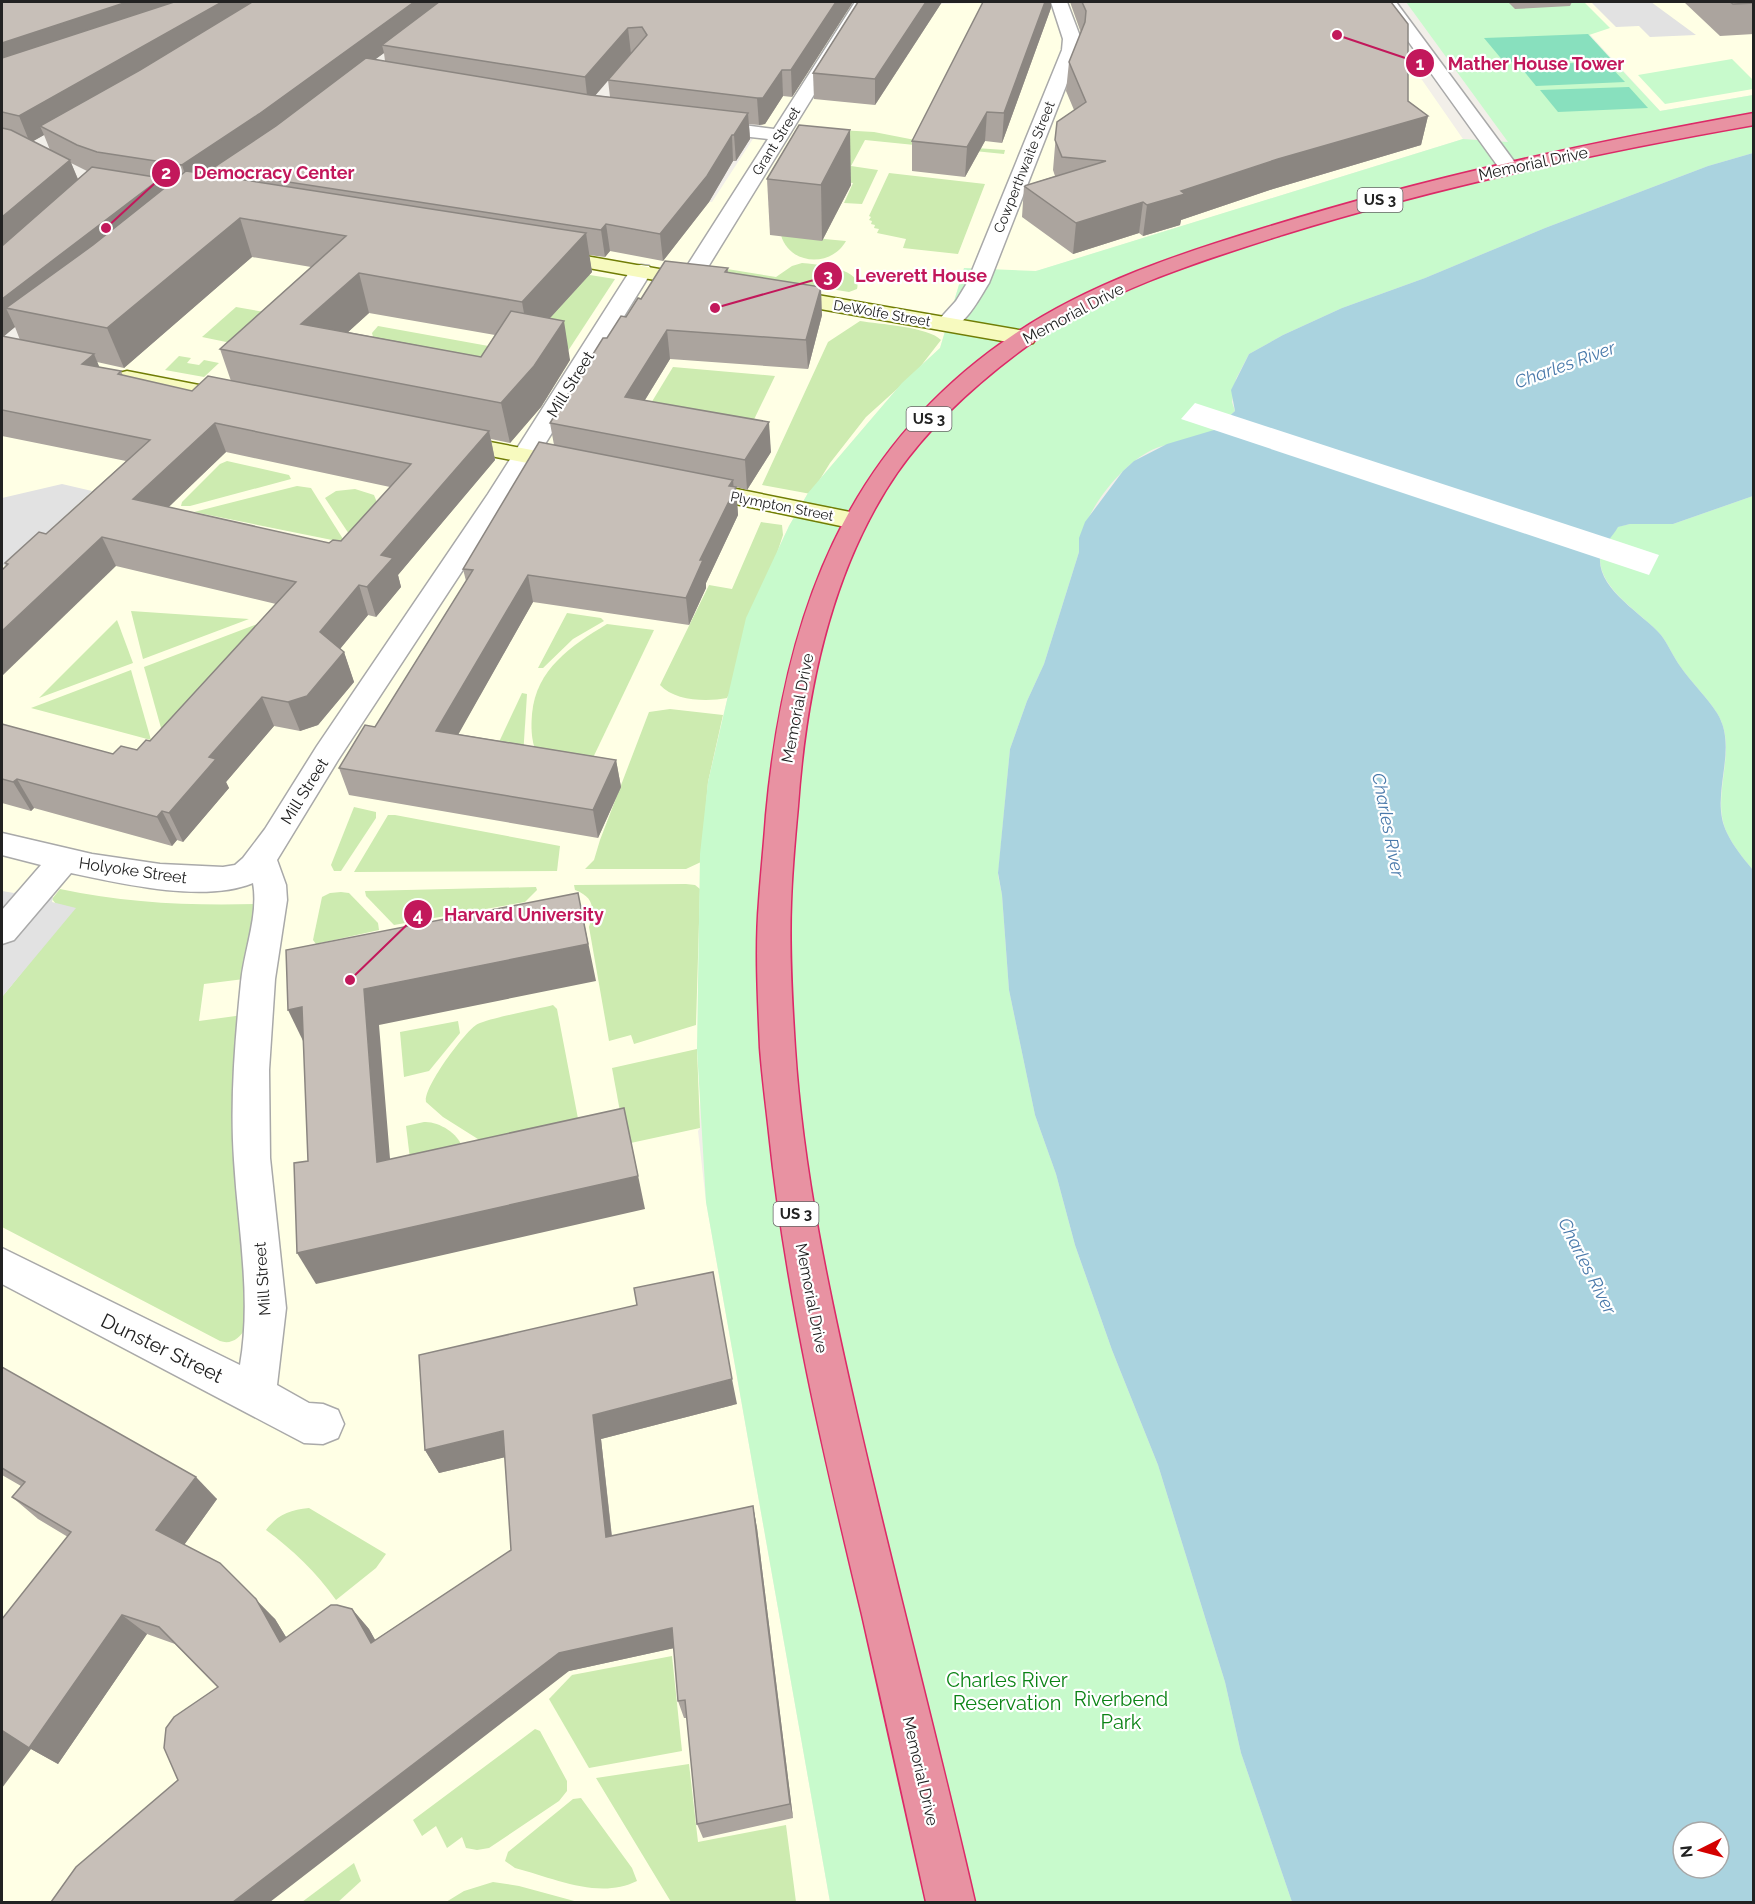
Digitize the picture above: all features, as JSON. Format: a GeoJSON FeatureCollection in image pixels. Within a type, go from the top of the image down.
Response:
{"type":"FeatureCollection","features":[{"type":"Feature","properties":{"kind":"highway","name":"Memorial Drive"},"geometry":{"type":"LineString","coordinates":[[950,1902],[817,1330],[789,1169],[778,1060],[774,995],[774,902],[777,843],[788,747],[814,626],[835,565],[855,521],[890,464],[934,412],[972,378],[1025,338],[1075,308],[1122,286],[1222,247],[1361,205],[1509,168],[1754,119]]}},
{"type":"Feature","properties":{"kind":"street","name":"Grant Street"},"geometry":{"type":"LineString","coordinates":[[689,280],[863,2]]}},
{"type":"Feature","properties":{"kind":"street","name":"Cowperthwaite Street"},"geometry":{"type":"LineString","coordinates":[[946,324],[964,305],[978,282],[1071,50],[1072,39],[1059,2]]}},
{"type":"Feature","properties":{"kind":"street"},"geometry":{"type":"LineString","coordinates":[[1388,2],[1509,168]]}},
{"type":"Feature","properties":{"kind":"street"},"geometry":{"type":"LineString","coordinates":[[683,123],[780,135]]}},
{"type":"Feature","properties":{"kind":"street"},"geometry":{"type":"LineString","coordinates":[[524,251],[716,285]]}},
{"type":"Feature","properties":{"kind":"street","name":"Mill Street"},"geometry":{"type":"LineString","coordinates":[[255,1394],[263,1346],[266,1308],[252,1158],[251,1070],[258,979],[272,900],[270,885],[261,860],[327,753],[526,456],[641,271]]}},
{"type":"Feature","properties":{"kind":"street","name":"DeWolfe Street"},"geometry":{"type":"LineString","coordinates":[[752,291],[1025,338]]}},
{"type":"Feature","properties":{"kind":"street"},"geometry":{"type":"LineString","coordinates":[[105,373],[255,403]]}},
{"type":"Feature","properties":{"kind":"street"},"geometry":{"type":"LineString","coordinates":[[428,437],[593,469]]}},
{"type":"Feature","properties":{"kind":"street","name":"Plympton Street"},"geometry":{"type":"LineString","coordinates":[[675,485],[855,521]]}},
{"type":"Feature","properties":{"kind":"street","name":"Holyoke Street"},"geometry":{"type":"LineString","coordinates":[[2,844],[63,861],[146,875],[217,879],[245,873],[261,860]]}},
{"type":"Feature","properties":{"kind":"street"},"geometry":{"type":"LineString","coordinates":[[2,931],[63,861]]}},
{"type":"Feature","properties":{"kind":"street","name":"Dunster Street"},"geometry":{"type":"LineString","coordinates":[[2,1265],[255,1394],[304,1423],[323,1424]]}},
{"type":"Feature","properties":{"kind":"shaded area"},"geometry":{"type":"Polygon","coordinates":[[[1018,2],[1368,2],[1463,139],[1040,270],[1030,272],[964,268],[940,348],[902,383],[808,493],[789,526],[746,618],[708,782],[700,854],[700,1128],[698,1131],[706,1202],[830,1902],[2,1902],[2,380],[231,204],[613,189],[712,202],[762,125],[672,115],[825,7],[1018,2]]]}},
{"type":"Feature","properties":{"kind":"shaded area"},"geometry":{"type":"Polygon","coordinates":[[[1560,2],[1753,2],[1753,95],[1660,111],[1560,2]]]}},
{"type":"Feature","properties":{"kind":"shaded area"},"geometry":{"type":"Polygon","coordinates":[[[1591,2],[1651,2],[1696,35],[1650,37],[1639,26],[1616,27],[1591,2]]]}},
{"type":"Feature","properties":{"kind":"shaded area"},"geometry":{"type":"Polygon","coordinates":[[[62,484],[92,491],[10,567],[2,565],[2,498],[62,484]]]}},
{"type":"Feature","properties":{"kind":"shaded area"},"geometry":{"type":"Polygon","coordinates":[[[19,889],[53,897],[52,902],[76,908],[2,997],[2,891],[14,893],[19,889]]]}},
{"type":"Feature","properties":{"kind":"green space","name":"Charles River Reservation"},"geometry":{"type":"Polygon","coordinates":[[[1406,2],[1584,2],[1610,28],[1589,35],[1660,111],[1753,95],[1753,153],[1708,166],[1545,228],[1425,278],[1342,308],[1283,335],[1249,354],[1236,379],[1232,402],[1235,411],[1207,434],[1164,445],[1136,460],[1113,482],[1093,509],[1081,538],[1079,552],[1044,664],[1027,701],[1010,749],[998,875],[1002,895],[1009,990],[1035,1115],[1056,1174],[1075,1245],[1112,1350],[1158,1465],[1225,1682],[1241,1753],[1292,1902],[830,1902],[706,1202],[697,1049],[700,854],[708,782],[746,618],[789,526],[808,493],[902,383],[940,348],[964,268],[1036,271],[1463,139],[1508,142],[1406,2]]]}},
{"type":"Feature","properties":{"kind":"green space"},"geometry":{"type":"Polygon","coordinates":[[[1588,34],[1610,58],[1504,62],[1484,38],[1588,34]]]}},
{"type":"Feature","properties":{"kind":"green space"},"geometry":{"type":"Polygon","coordinates":[[[1732,59],[1753,80],[1753,89],[1665,104],[1638,75],[1732,59]]]}},
{"type":"Feature","properties":{"kind":"green space"},"geometry":{"type":"Polygon","coordinates":[[[1606,62],[1625,82],[1536,86],[1519,65],[1606,62]]]}},
{"type":"Feature","properties":{"kind":"green space"},"geometry":{"type":"Polygon","coordinates":[[[1629,87],[1648,108],[1558,112],[1540,90],[1629,87]]]}},
{"type":"Feature","properties":{"kind":"green space"},"geometry":{"type":"Polygon","coordinates":[[[839,130],[874,132],[946,146],[1005,150],[1004,154],[865,140],[851,166],[878,170],[862,204],[844,203],[853,183],[808,179],[839,130]]]}},
{"type":"Feature","properties":{"kind":"green space"},"geometry":{"type":"Polygon","coordinates":[[[889,173],[985,184],[958,254],[903,248],[906,239],[877,233],[879,229],[874,228],[875,225],[871,224],[869,216],[889,173]]]}},
{"type":"Feature","properties":{"kind":"green space"},"geometry":{"type":"Polygon","coordinates":[[[781,235],[846,241],[831,256],[811,259],[792,252],[785,245],[781,235]]]}},
{"type":"Feature","properties":{"kind":"green space"},"geometry":{"type":"Polygon","coordinates":[[[802,263],[827,266],[846,272],[857,282],[857,289],[849,292],[720,271],[721,268],[776,277],[792,266],[802,263]]]}},
{"type":"Feature","properties":{"kind":"green space"},"geometry":{"type":"Polygon","coordinates":[[[552,269],[615,279],[566,354],[559,353],[549,309],[552,269]]]}},
{"type":"Feature","properties":{"kind":"green space"},"geometry":{"type":"Polygon","coordinates":[[[236,307],[270,313],[236,344],[202,337],[236,307]]]}},
{"type":"Feature","properties":{"kind":"green space"},"geometry":{"type":"Polygon","coordinates":[[[860,321],[915,329],[941,340],[917,371],[866,417],[830,463],[811,494],[762,485],[828,342],[860,321]]]}},
{"type":"Feature","properties":{"kind":"green space"},"geometry":{"type":"Polygon","coordinates":[[[378,326],[494,347],[490,354],[437,376],[381,366],[372,333],[378,326]]]}},
{"type":"Feature","properties":{"kind":"green space"},"geometry":{"type":"Polygon","coordinates":[[[179,356],[191,358],[187,363],[199,365],[204,360],[219,363],[204,377],[165,370],[179,356]]]}},
{"type":"Feature","properties":{"kind":"green space"},"geometry":{"type":"Polygon","coordinates":[[[673,367],[775,376],[746,436],[642,418],[673,367]]]}},
{"type":"Feature","properties":{"kind":"green space"},"geometry":{"type":"Polygon","coordinates":[[[227,461],[289,475],[291,479],[190,506],[181,506],[182,502],[220,464],[227,461]]]}},
{"type":"Feature","properties":{"kind":"green space"},"geometry":{"type":"Polygon","coordinates":[[[297,486],[311,488],[343,539],[342,542],[194,512],[297,486]]]}},
{"type":"Feature","properties":{"kind":"green space"},"geometry":{"type":"Polygon","coordinates":[[[355,489],[374,495],[378,505],[351,537],[325,498],[336,491],[355,489]]]}},
{"type":"Feature","properties":{"kind":"green space"},"geometry":{"type":"Polygon","coordinates":[[[1753,496],[1753,870],[1732,843],[1722,818],[1726,742],[1717,713],[1680,666],[1661,635],[1614,591],[1602,570],[1600,558],[1602,550],[1617,527],[1630,524],[1673,524],[1753,496]]]}},
{"type":"Feature","properties":{"kind":"green space"},"geometry":{"type":"Polygon","coordinates":[[[761,522],[782,525],[783,535],[734,684],[727,698],[691,699],[666,690],[660,685],[709,585],[732,589],[761,522]]]}},
{"type":"Feature","properties":{"kind":"green space"},"geometry":{"type":"Polygon","coordinates":[[[131,611],[249,619],[143,659],[131,611]]]}},
{"type":"Feature","properties":{"kind":"green space"},"geometry":{"type":"Polygon","coordinates":[[[567,613],[601,618],[604,621],[573,639],[543,668],[538,668],[567,613]]]}},
{"type":"Feature","properties":{"kind":"green space"},"geometry":{"type":"Polygon","coordinates":[[[117,620],[133,663],[39,698],[117,620]]]}},
{"type":"Feature","properties":{"kind":"green space"},"geometry":{"type":"Polygon","coordinates":[[[260,623],[163,735],[144,667],[260,623]]]}},
{"type":"Feature","properties":{"kind":"green space"},"geometry":{"type":"Polygon","coordinates":[[[607,624],[654,630],[590,764],[536,752],[532,738],[532,719],[540,684],[558,660],[569,650],[607,624]]]}},
{"type":"Feature","properties":{"kind":"green space"},"geometry":{"type":"Polygon","coordinates":[[[131,670],[151,740],[31,708],[131,670]]]}},
{"type":"Feature","properties":{"kind":"green space"},"geometry":{"type":"Polygon","coordinates":[[[522,693],[527,694],[523,757],[492,757],[522,693]]]}},
{"type":"Feature","properties":{"kind":"green space"},"geometry":{"type":"Polygon","coordinates":[[[670,709],[723,715],[708,782],[701,862],[686,869],[585,869],[594,860],[649,712],[670,709]]]}},
{"type":"Feature","properties":{"kind":"green space"},"geometry":{"type":"Polygon","coordinates":[[[354,807],[376,812],[376,818],[341,871],[334,871],[331,865],[354,807]]]}},
{"type":"Feature","properties":{"kind":"green space"},"geometry":{"type":"Polygon","coordinates":[[[388,815],[560,846],[557,871],[354,872],[388,815]]]}},
{"type":"Feature","properties":{"kind":"green space"},"geometry":{"type":"Polygon","coordinates":[[[574,885],[695,885],[700,889],[696,1025],[634,1044],[631,1035],[609,1041],[589,927],[592,915],[591,904],[586,896],[575,890],[574,885]]]}},
{"type":"Feature","properties":{"kind":"green space"},"geometry":{"type":"Polygon","coordinates":[[[536,887],[537,890],[525,902],[394,925],[366,896],[365,891],[536,887]]]}},
{"type":"Feature","properties":{"kind":"green space"},"geometry":{"type":"Polygon","coordinates":[[[60,889],[109,898],[159,902],[258,904],[244,979],[204,984],[199,1021],[243,1015],[245,1329],[238,1338],[231,1341],[220,1341],[2,1227],[2,997],[23,971],[56,904],[52,899],[60,889]]]}},
{"type":"Feature","properties":{"kind":"green space"},"geometry":{"type":"Polygon","coordinates":[[[330,893],[349,893],[378,923],[379,930],[316,944],[313,940],[322,897],[330,893]]]}},
{"type":"Feature","properties":{"kind":"green space"},"geometry":{"type":"Polygon","coordinates":[[[553,1005],[557,1009],[580,1129],[489,1146],[443,1117],[426,1102],[437,1074],[462,1039],[476,1025],[553,1005]]]}},
{"type":"Feature","properties":{"kind":"green space"},"geometry":{"type":"Polygon","coordinates":[[[458,1021],[460,1033],[429,1071],[404,1077],[400,1032],[458,1021]]]}},
{"type":"Feature","properties":{"kind":"green space"},"geometry":{"type":"Polygon","coordinates":[[[697,1049],[700,1128],[626,1144],[612,1068],[697,1049]]]}},
{"type":"Feature","properties":{"kind":"green space"},"geometry":{"type":"Polygon","coordinates":[[[424,1122],[447,1129],[462,1147],[413,1183],[406,1126],[424,1122]]]}},
{"type":"Feature","properties":{"kind":"green space"},"geometry":{"type":"Polygon","coordinates":[[[309,1508],[386,1554],[376,1568],[336,1600],[304,1562],[266,1530],[275,1520],[285,1514],[309,1508]]]}},
{"type":"Feature","properties":{"kind":"green space"},"geometry":{"type":"Polygon","coordinates":[[[672,1656],[682,1751],[589,1768],[549,1699],[572,1675],[672,1656]]]}},
{"type":"Feature","properties":{"kind":"green space"},"geometry":{"type":"Polygon","coordinates":[[[535,1729],[540,1731],[567,1781],[567,1791],[559,1801],[489,1848],[477,1850],[466,1848],[462,1837],[447,1848],[436,1826],[422,1836],[413,1820],[535,1729]]]}},
{"type":"Feature","properties":{"kind":"green space"},"geometry":{"type":"Polygon","coordinates":[[[689,1764],[698,1842],[786,1825],[796,1902],[671,1902],[596,1778],[689,1764]]]}},
{"type":"Feature","properties":{"kind":"green space"},"geometry":{"type":"Polygon","coordinates":[[[581,1798],[632,1868],[637,1881],[622,1886],[592,1888],[561,1882],[515,1868],[505,1861],[508,1852],[573,1799],[581,1798]]]}},
{"type":"Feature","properties":{"kind":"green space"},"geometry":{"type":"Polygon","coordinates":[[[354,1863],[361,1881],[338,1902],[302,1902],[354,1863]]]}},
{"type":"Feature","properties":{"kind":"green space"},"geometry":{"type":"Polygon","coordinates":[[[493,1882],[519,1886],[578,1902],[446,1902],[464,1891],[493,1882]]]}},
{"type":"Feature","properties":{"kind":"water","name":"Charles River"},"geometry":{"type":"Polygon","coordinates":[[[1753,153],[1753,496],[1673,524],[1630,524],[1618,527],[1600,558],[1601,570],[1606,581],[1623,601],[1661,635],[1680,666],[1717,713],[1726,742],[1722,818],[1732,843],[1753,870],[1753,1902],[1292,1902],[1241,1753],[1225,1682],[1158,1465],[1112,1350],[1075,1245],[1056,1174],[1035,1115],[1009,990],[1002,895],[998,873],[1010,749],[1027,701],[1044,664],[1079,552],[1079,538],[1085,522],[1123,471],[1134,461],[1167,444],[1214,430],[1235,411],[1231,390],[1249,354],[1283,335],[1342,308],[1425,278],[1545,228],[1708,166],[1753,153]]]}},
{"type":"Feature","properties":{"kind":"pier"},"geometry":{"type":"Polygon","coordinates":[[[1195,403],[1659,555],[1649,575],[1181,419],[1195,403]]]}},
{"type":"Feature","properties":{"kind":"building"},"geometry":{"type":"Polygon","coordinates":[[[2,2],[127,2],[2,43],[2,2]]]}},
{"type":"Feature","properties":{"kind":"building"},"geometry":{"type":"Polygon","coordinates":[[[174,2],[222,2],[19,116],[2,112],[2,58],[174,2]]]}},
{"type":"Feature","properties":{"kind":"building"},"geometry":{"type":"Polygon","coordinates":[[[252,2],[414,2],[259,114],[182,165],[97,152],[77,145],[40,126],[140,70],[252,2]]]}},
{"type":"Feature","properties":{"kind":"building"},"geometry":{"type":"Polygon","coordinates":[[[439,2],[836,2],[791,70],[782,70],[763,98],[757,98],[608,80],[647,35],[642,27],[628,28],[585,77],[382,45],[439,2]]]}},
{"type":"Feature","properties":{"kind":"building"},"geometry":{"type":"Polygon","coordinates":[[[858,2],[926,2],[875,79],[813,73],[858,2]]]}},
{"type":"Feature","properties":{"kind":"building"},"geometry":{"type":"Polygon","coordinates":[[[983,2],[1045,2],[1004,113],[987,112],[967,147],[912,141],[983,2]]]}},
{"type":"Feature","properties":{"kind":"building"},"geometry":{"type":"Polygon","coordinates":[[[1082,2],[1391,2],[1408,24],[1408,101],[1428,116],[1278,159],[1181,191],[1185,194],[1147,205],[1143,202],[1076,223],[1024,186],[1106,161],[1062,157],[1055,140],[1057,122],[1086,102],[1069,62],[1085,22],[1086,11],[1082,2]]]}},
{"type":"Feature","properties":{"kind":"building"},"geometry":{"type":"Polygon","coordinates":[[[1730,2],[1754,2],[1754,3],[1733,4],[1730,2]]]}},
{"type":"Feature","properties":{"kind":"building"},"geometry":{"type":"Polygon","coordinates":[[[366,58],[590,95],[748,113],[707,176],[660,234],[606,224],[601,230],[210,170],[276,126],[366,58]]]}},
{"type":"Feature","properties":{"kind":"building"},"geometry":{"type":"Polygon","coordinates":[[[799,125],[850,130],[821,185],[767,179],[799,125]]]}},
{"type":"Feature","properties":{"kind":"building"},"geometry":{"type":"Polygon","coordinates":[[[2,128],[11,130],[70,160],[2,217],[2,128]]]}},
{"type":"Feature","properties":{"kind":"building"},"geometry":{"type":"Polygon","coordinates":[[[92,167],[161,178],[2,299],[2,246],[92,167]]]}},
{"type":"Feature","properties":{"kind":"building"},"geometry":{"type":"Polygon","coordinates":[[[186,171],[586,233],[522,302],[359,273],[301,324],[481,357],[511,311],[564,321],[534,366],[501,403],[220,349],[346,236],[240,218],[107,328],[6,308],[93,245],[186,171]]]}},
{"type":"Feature","properties":{"kind":"building"},"geometry":{"type":"Polygon","coordinates":[[[665,261],[728,268],[725,272],[821,287],[806,340],[667,330],[625,397],[769,422],[745,460],[550,423],[603,338],[607,338],[621,316],[626,317],[638,298],[641,299],[665,261]]]}},
{"type":"Feature","properties":{"kind":"building"},"geometry":{"type":"Polygon","coordinates":[[[2,336],[94,354],[82,364],[121,371],[118,374],[192,391],[208,376],[489,431],[381,555],[393,558],[367,587],[359,585],[320,632],[344,652],[307,696],[288,702],[262,697],[209,757],[216,759],[169,813],[162,811],[157,817],[17,779],[13,782],[2,779],[2,724],[113,754],[121,746],[137,750],[146,740],[150,741],[296,582],[102,537],[2,631],[2,570],[8,564],[5,563],[39,532],[46,534],[150,440],[2,410],[2,336]],[[215,423],[133,499],[329,543],[333,540],[341,541],[411,464],[215,423]]]}},
{"type":"Feature","properties":{"kind":"building"},"geometry":{"type":"Polygon","coordinates":[[[539,442],[733,480],[729,486],[736,487],[700,560],[703,560],[686,598],[528,575],[436,731],[616,760],[593,810],[339,768],[365,725],[375,727],[473,570],[463,569],[539,442]]]}},
{"type":"Feature","properties":{"kind":"building"},"geometry":{"type":"Polygon","coordinates":[[[578,893],[588,944],[364,989],[377,1162],[624,1108],[638,1176],[297,1253],[294,1163],[308,1161],[302,1007],[288,1010],[286,950],[578,893]]]}},
{"type":"Feature","properties":{"kind":"building"},"geometry":{"type":"Polygon","coordinates":[[[713,1272],[732,1379],[593,1415],[606,1537],[753,1506],[790,1804],[697,1824],[685,1700],[678,1701],[672,1628],[559,1653],[233,1902],[51,1902],[76,1867],[178,1780],[164,1748],[166,1728],[174,1717],[218,1687],[159,1627],[122,1615],[29,1748],[3,1731],[2,1733],[2,1619],[71,1532],[12,1497],[25,1482],[2,1468],[2,1367],[196,1477],[156,1530],[220,1563],[256,1599],[280,1642],[331,1605],[337,1605],[352,1609],[371,1643],[511,1550],[503,1431],[425,1450],[419,1355],[637,1305],[634,1288],[713,1272]]]}},
{"type":"Feature","properties":{"kind":"place","name":"Mather House Tower"},"geometry":{"type":"Point","coordinates":[1337,35]}},
{"type":"Feature","properties":{"kind":"place","name":"Democracy Center"},"geometry":{"type":"Point","coordinates":[106,228]}},
{"type":"Feature","properties":{"kind":"place","name":"Leverett House"},"geometry":{"type":"Point","coordinates":[715,308]}},
{"type":"Feature","properties":{"kind":"place","name":"Harvard University"},"geometry":{"type":"Point","coordinates":[350,980]}},
{"type":"Feature","properties":{"kind":"park label","name":"Riverbend Park"},"geometry":{"type":"Point","coordinates":[1121,1710]}}]}
